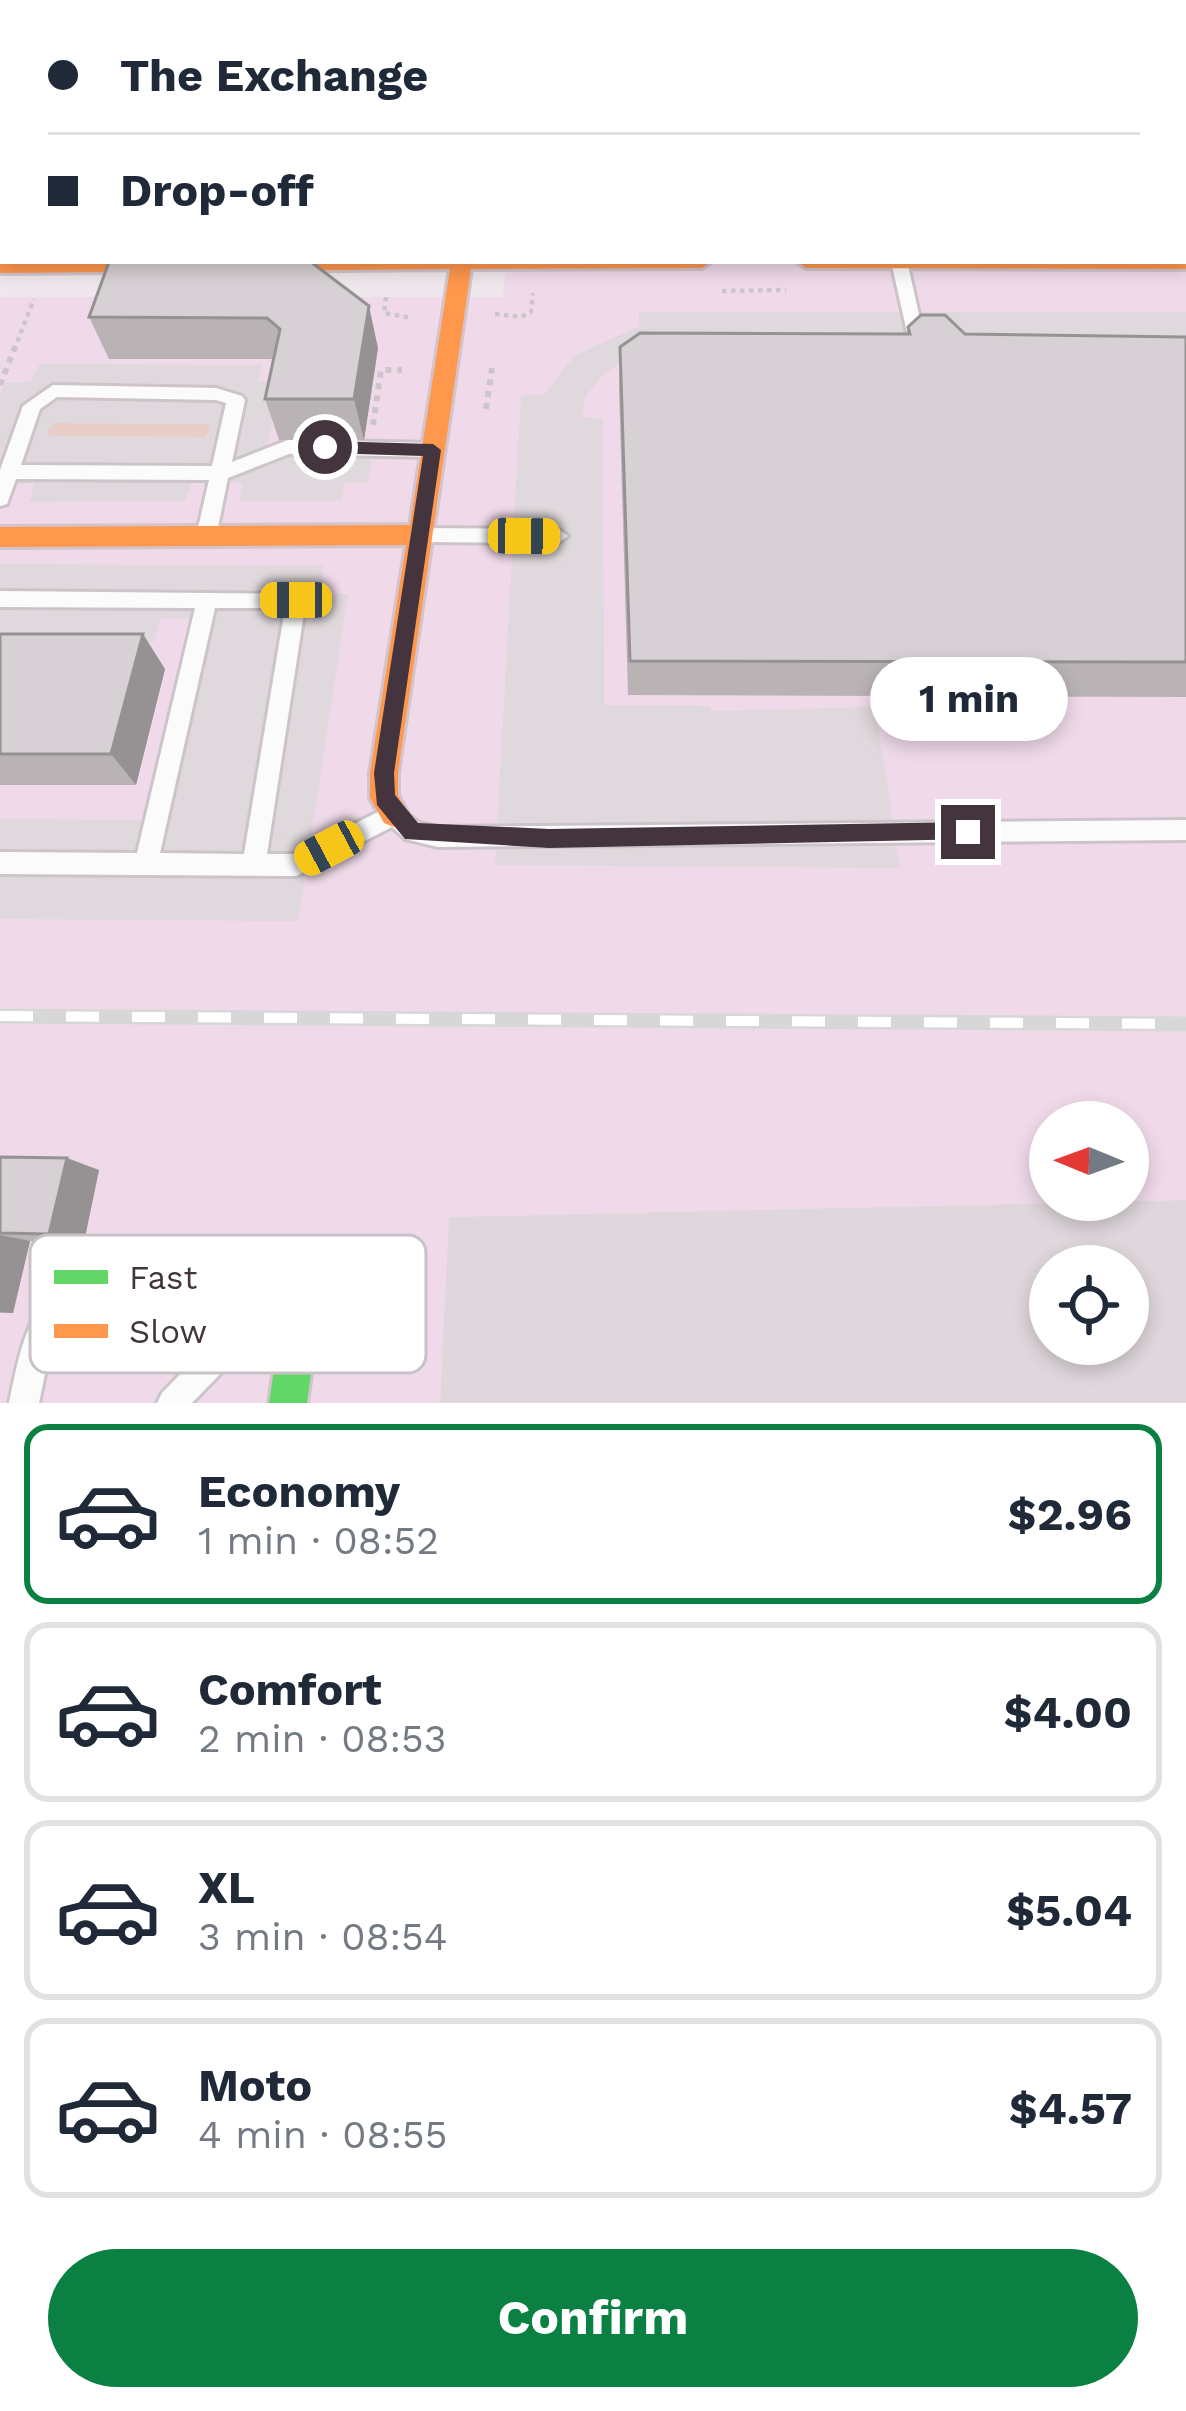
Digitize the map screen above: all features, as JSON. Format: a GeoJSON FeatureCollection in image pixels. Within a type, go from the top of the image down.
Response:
{"type":"FeatureCollection","features":[{"type":"Feature","properties":{"kind":"street"},"geometry":{"type":"LineString","coordinates":[[0,266],[308,264]]}},
{"type":"Feature","properties":{"kind":"street"},"geometry":{"type":"LineString","coordinates":[[394,814],[384,798],[384,773],[462,264]]}},
{"type":"Feature","properties":{"kind":"street"},"geometry":{"type":"LineString","coordinates":[[0,536],[419,535]]}},
{"type":"Feature","properties":{"kind":"street"},"geometry":{"type":"LineString","coordinates":[[288,1403],[292,1373]]}},
{"type":"Feature","properties":{"kind":"lane"},"geometry":{"type":"LineString","coordinates":[[900,264],[916,337]]}},
{"type":"Feature","properties":{"kind":"lane"},"geometry":{"type":"LineString","coordinates":[[0,499],[32,406],[53,391],[217,394],[236,400],[206,537]]}},
{"type":"Feature","properties":{"kind":"lane"},"geometry":{"type":"LineString","coordinates":[[8,472],[220,472],[288,447],[433,450]]}},
{"type":"Feature","properties":{"kind":"lane"},"geometry":{"type":"LineString","coordinates":[[419,535],[558,536]]}},
{"type":"Feature","properties":{"kind":"lane"},"geometry":{"type":"LineString","coordinates":[[0,599],[296,600],[254,865]]}},
{"type":"Feature","properties":{"kind":"lane"},"geometry":{"type":"LineString","coordinates":[[146,864],[207,600]]}},
{"type":"Feature","properties":{"kind":"lane"},"geometry":{"type":"LineString","coordinates":[[0,863],[296,865],[394,814],[412,832],[438,837],[1186,830]]}},
{"type":"Feature","properties":{"kind":"lane"},"geometry":{"type":"LineString","coordinates":[[24,1403],[31,1373]]}},
{"type":"Feature","properties":{"kind":"lane"},"geometry":{"type":"LineString","coordinates":[[172,1403],[201,1373]]}},
{"type":"Feature","properties":{"kind":"path"},"geometry":{"type":"LineString","coordinates":[[388,293],[384,313],[395,318],[422,317]]}},
{"type":"Feature","properties":{"kind":"path"},"geometry":{"type":"LineString","coordinates":[[492,313],[521,317],[531,312],[533,293]]}},
{"type":"Feature","properties":{"kind":"path"},"geometry":{"type":"LineString","coordinates":[[0,385],[36,296]]}},
{"type":"Feature","properties":{"kind":"path"},"geometry":{"type":"LineString","coordinates":[[370,441],[381,370],[412,370]]}},
{"type":"Feature","properties":{"kind":"shaded area"},"geometry":{"type":"Polygon","coordinates":[[[507,264],[1186,264],[1186,1200],[1149,1201],[1149,1101],[1029,1101],[1029,1204],[450,1217],[440,1403],[0,1403],[0,297],[503,297],[507,264]]]}},
{"type":"Feature","properties":{"kind":"shaded area"},"geometry":{"type":"Polygon","coordinates":[[[639,312],[1186,312],[1186,350],[620,363],[601,376],[585,398],[582,417],[603,419],[604,705],[710,706],[711,711],[875,707],[900,868],[495,865],[521,396],[545,394],[574,356],[639,326],[639,312]]]}},
{"type":"Feature","properties":{"kind":"shaded area"},"geometry":{"type":"Polygon","coordinates":[[[40,364],[262,365],[258,381],[280,383],[267,447],[284,441],[374,442],[368,483],[344,483],[341,501],[239,501],[243,483],[192,482],[185,501],[29,502],[34,483],[0,485],[0,394],[5,383],[31,382],[40,364]],[[54,423],[47,431],[50,436],[205,437],[212,426],[54,423]]]}},
{"type":"Feature","properties":{"kind":"shaded area"},"geometry":{"type":"Polygon","coordinates":[[[54,423],[212,426],[205,437],[50,436],[47,431],[54,423]]]}},
{"type":"Feature","properties":{"kind":"shaded area"},"geometry":{"type":"Polygon","coordinates":[[[0,564],[324,566],[320,594],[348,594],[298,921],[0,919],[0,819],[142,820],[191,619],[161,618],[154,642],[0,641],[0,564]]]}},
{"type":"Feature","properties":{"kind":"shaded area"},"geometry":{"type":"Polygon","coordinates":[[[1186,1200],[1186,1403],[440,1403],[449,1217],[1029,1204],[1029,1221],[1149,1221],[1149,1201],[1186,1200]]]}},
{"type":"Feature","properties":{"kind":"building"},"geometry":{"type":"Polygon","coordinates":[[[108,264],[314,264],[369,306],[354,399],[265,399],[280,329],[267,318],[89,317],[108,264]]]}},
{"type":"Feature","properties":{"kind":"building"},"geometry":{"type":"Polygon","coordinates":[[[921,315],[945,315],[965,334],[1186,337],[1186,662],[630,661],[620,347],[640,333],[910,334],[908,327],[921,315]]]}},
{"type":"Feature","properties":{"kind":"building"},"geometry":{"type":"Polygon","coordinates":[[[0,634],[143,634],[111,754],[0,754],[0,634]]]}},
{"type":"Feature","properties":{"kind":"building"},"geometry":{"type":"Polygon","coordinates":[[[0,1157],[67,1158],[49,1234],[0,1233],[0,1157]]]}},
{"type":"Feature","properties":{"kind":"railway"},"geometry":{"type":"LineString","coordinates":[[0,1016],[1186,1024]]}},
{"type":"Feature","properties":{"kind":"traffic: fast"},"geometry":{"type":"LineString","coordinates":[[288,1403],[292,1373]]}},
{"type":"Feature","properties":{"kind":"traffic: slow"},"geometry":{"type":"LineString","coordinates":[[0,266],[281,264]]}},
{"type":"Feature","properties":{"kind":"traffic: slow"},"geometry":{"type":"LineString","coordinates":[[394,814],[384,798],[384,773],[462,264]]}},
{"type":"Feature","properties":{"kind":"traffic: slow"},"geometry":{"type":"LineString","coordinates":[[0,537],[419,535]]}},
{"type":"Feature","properties":{"kind":"route"},"geometry":{"type":"LineString","coordinates":[[325,447],[433,450],[384,773],[384,798],[412,832],[438,837],[549,838],[968,832]]}}]}
